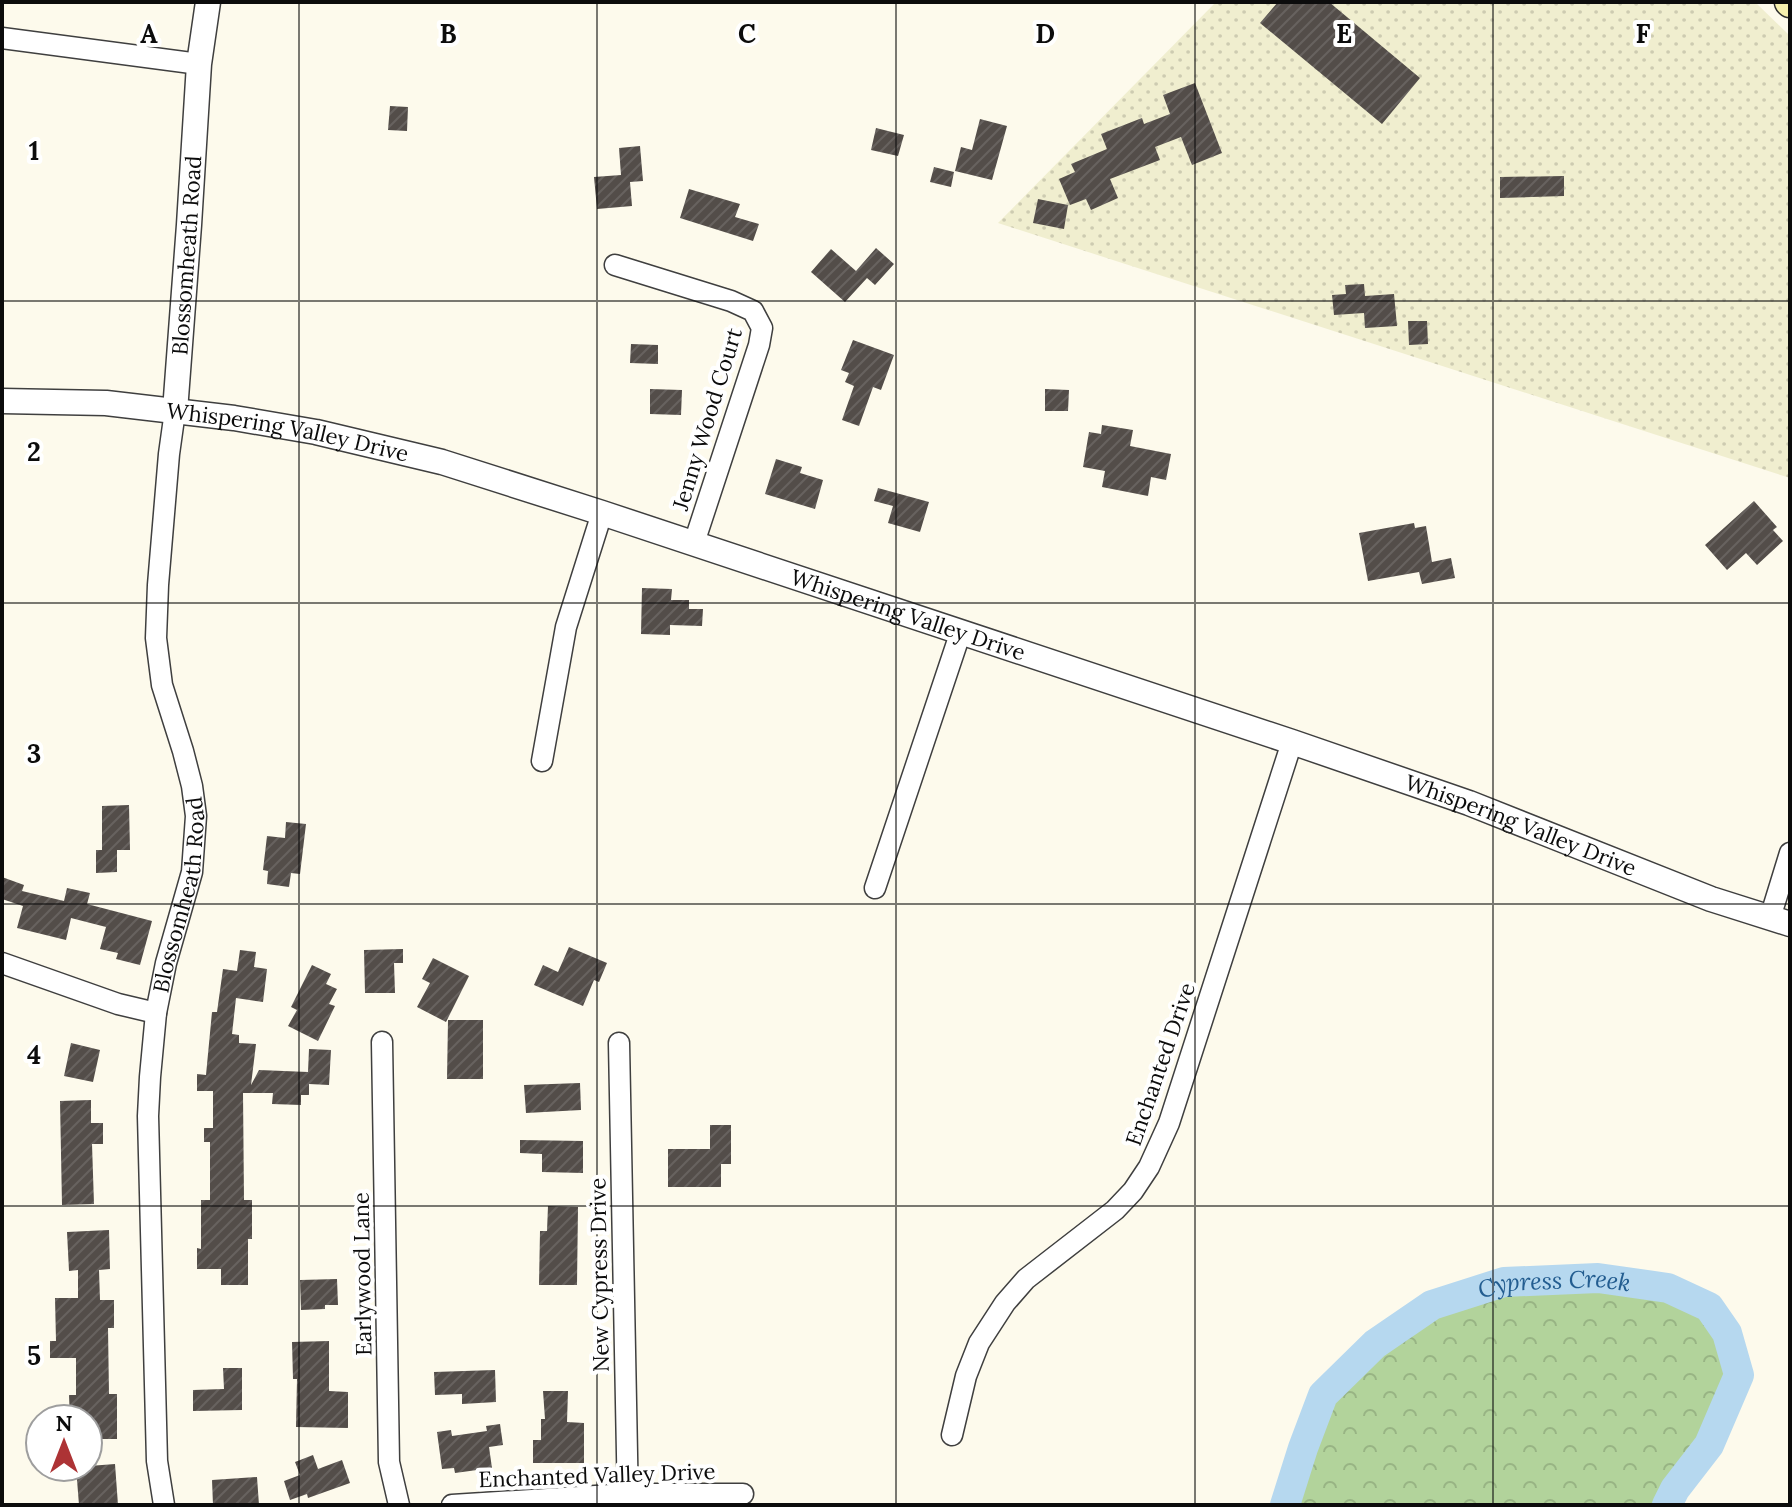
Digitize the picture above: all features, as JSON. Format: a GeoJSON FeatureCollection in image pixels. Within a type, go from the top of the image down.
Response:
{"type":"FeatureCollection","features":[{"type":"Feature","properties":{"kind":"street","name":"Blossomheath Road"},"geometry":{"type":"LineString","coordinates":[[164,1505],[157,1461],[148,1116],[156,1013],[166,963],[192,872],[196,816],[183,751],[162,685],[156,638],[199,64],[208,2]]}},
{"type":"Feature","properties":{"kind":"street"},"geometry":{"type":"LineString","coordinates":[[2,38],[199,64]]}},
{"type":"Feature","properties":{"kind":"street","name":"Jenny Wood Court"},"geometry":{"type":"LineString","coordinates":[[615,265],[731,301],[753,311],[762,328],[694,543]]}},
{"type":"Feature","properties":{"kind":"street","name":"Whispering Valley Drive"},"geometry":{"type":"LineString","coordinates":[[2,401],[106,403],[175,411],[290,427],[442,462],[1292,742],[1469,803],[1711,899],[1780,921]]}},
{"type":"Feature","properties":{"kind":"street"},"geometry":{"type":"LineString","coordinates":[[542,761],[566,627],[602,513]]}},
{"type":"Feature","properties":{"kind":"street"},"geometry":{"type":"LineString","coordinates":[[875,888],[961,631]]}},
{"type":"Feature","properties":{"kind":"street","name":"Enchanted Drive"},"geometry":{"type":"LineString","coordinates":[[952,1435],[966,1376],[979,1343],[1005,1303],[1026,1279],[1115,1210],[1149,1167],[1169,1123],[1292,742]]}},
{"type":"Feature","properties":{"kind":"street"},"geometry":{"type":"LineString","coordinates":[[1780,921],[1790,853]]}},
{"type":"Feature","properties":{"kind":"street"},"geometry":{"type":"LineString","coordinates":[[2,963],[118,1004],[156,1013]]}},
{"type":"Feature","properties":{"kind":"street","name":"Earlywood Lane"},"geometry":{"type":"LineString","coordinates":[[382,1042],[389,1462],[399,1505]]}},
{"type":"Feature","properties":{"kind":"street","name":"New Cypress Drive"},"geometry":{"type":"LineString","coordinates":[[619,1043],[627,1499]]}},
{"type":"Feature","properties":{"kind":"street","name":"Enchanted Valley Drive"},"geometry":{"type":"LineString","coordinates":[[452,1505],[743,1494]]}},
{"type":"Feature","properties":{"kind":"shaded area"},"geometry":{"type":"Polygon","coordinates":[[[1216,2],[1755,2],[1790,36],[1790,478],[998,223],[1216,2]]]}},
{"type":"Feature","properties":{"kind":"green space"},"geometry":{"type":"Polygon","coordinates":[[[1598,1278],[1668,1288],[1709,1307],[1727,1333],[1739,1375],[1709,1445],[1675,1489],[1667,1505],[1285,1505],[1323,1395],[1375,1344],[1432,1305],[1504,1282],[1598,1278]]]}},
{"type":"Feature","properties":{"kind":"building"},"geometry":{"type":"Polygon","coordinates":[[[1278,2],[1329,2],[1420,78],[1382,124],[1260,23],[1278,2]]]}},
{"type":"Feature","properties":{"kind":"building"},"geometry":{"type":"Polygon","coordinates":[[[1195,83],[1222,153],[1192,165],[1181,137],[1155,147],[1160,160],[1110,179],[1118,198],[1091,210],[1086,199],[1070,205],[1059,179],[1075,172],[1071,164],[1107,149],[1101,134],[1142,118],[1144,124],[1170,114],[1163,95],[1195,83]]]}},
{"type":"Feature","properties":{"kind":"building"},"geometry":{"type":"Polygon","coordinates":[[[390,106],[408,107],[407,131],[388,130],[390,106]]]}},
{"type":"Feature","properties":{"kind":"building"},"geometry":{"type":"Polygon","coordinates":[[[980,119],[1007,126],[992,180],[955,171],[961,147],[972,150],[980,119]]]}},
{"type":"Feature","properties":{"kind":"building"},"geometry":{"type":"Polygon","coordinates":[[[876,128],[904,135],[898,156],[871,150],[876,128]]]}},
{"type":"Feature","properties":{"kind":"building"},"geometry":{"type":"Polygon","coordinates":[[[640,146],[643,181],[630,182],[632,206],[597,209],[594,177],[621,175],[619,148],[640,146]]]}},
{"type":"Feature","properties":{"kind":"building"},"geometry":{"type":"Polygon","coordinates":[[[934,167],[954,172],[951,187],[930,182],[934,167]]]}},
{"type":"Feature","properties":{"kind":"building"},"geometry":{"type":"Polygon","coordinates":[[[1564,176],[1564,196],[1500,198],[1500,177],[1564,176]]]}},
{"type":"Feature","properties":{"kind":"building"},"geometry":{"type":"Polygon","coordinates":[[[689,189],[740,204],[735,217],[759,224],[753,241],[680,218],[689,189]]]}},
{"type":"Feature","properties":{"kind":"building"},"geometry":{"type":"Polygon","coordinates":[[[1038,199],[1068,205],[1064,229],[1033,223],[1038,199]]]}},
{"type":"Feature","properties":{"kind":"building"},"geometry":{"type":"Polygon","coordinates":[[[876,248],[894,264],[875,285],[867,278],[845,302],[811,272],[831,249],[856,271],[876,248]]]}},
{"type":"Feature","properties":{"kind":"building"},"geometry":{"type":"Polygon","coordinates":[[[1364,284],[1365,296],[1394,294],[1397,326],[1365,328],[1364,313],[1334,315],[1332,295],[1346,294],[1345,285],[1364,284]]]}},
{"type":"Feature","properties":{"kind":"building"},"geometry":{"type":"Polygon","coordinates":[[[1408,321],[1427,321],[1428,344],[1409,345],[1408,321]]]}},
{"type":"Feature","properties":{"kind":"building"},"geometry":{"type":"Polygon","coordinates":[[[853,340],[894,355],[881,390],[873,387],[859,426],[842,420],[854,386],[845,382],[849,373],[841,370],[853,340]]]}},
{"type":"Feature","properties":{"kind":"building"},"geometry":{"type":"Polygon","coordinates":[[[631,344],[658,345],[658,364],[630,363],[631,344]]]}},
{"type":"Feature","properties":{"kind":"building"},"geometry":{"type":"Polygon","coordinates":[[[650,389],[682,390],[681,415],[650,414],[650,389]]]}},
{"type":"Feature","properties":{"kind":"building"},"geometry":{"type":"Polygon","coordinates":[[[1045,389],[1069,390],[1068,411],[1045,411],[1045,389]]]}},
{"type":"Feature","properties":{"kind":"building"},"geometry":{"type":"Polygon","coordinates":[[[1102,425],[1133,430],[1130,446],[1171,454],[1166,480],[1151,477],[1148,496],[1102,487],[1105,471],[1083,467],[1089,432],[1101,434],[1102,425]]]}},
{"type":"Feature","properties":{"kind":"building"},"geometry":{"type":"Polygon","coordinates":[[[776,459],[802,467],[800,473],[823,480],[815,509],[765,494],[776,459]]]}},
{"type":"Feature","properties":{"kind":"building"},"geometry":{"type":"Polygon","coordinates":[[[878,488],[929,502],[920,532],[888,523],[893,506],[874,501],[878,488]]]}},
{"type":"Feature","properties":{"kind":"building"},"geometry":{"type":"Polygon","coordinates":[[[1754,501],[1777,527],[1773,530],[1783,541],[1757,565],[1746,553],[1727,570],[1705,545],[1754,501]]]}},
{"type":"Feature","properties":{"kind":"building"},"geometry":{"type":"Polygon","coordinates":[[[1414,523],[1415,528],[1426,526],[1432,562],[1451,558],[1455,578],[1422,584],[1419,572],[1368,581],[1359,533],[1414,523]]]}},
{"type":"Feature","properties":{"kind":"building"},"geometry":{"type":"Polygon","coordinates":[[[642,588],[672,589],[671,600],[689,600],[689,609],[703,609],[702,626],[670,625],[670,635],[641,634],[642,588]]]}},
{"type":"Feature","properties":{"kind":"building"},"geometry":{"type":"Polygon","coordinates":[[[129,805],[130,850],[117,850],[117,872],[96,873],[96,850],[102,850],[102,806],[129,805]]]}},
{"type":"Feature","properties":{"kind":"building"},"geometry":{"type":"Polygon","coordinates":[[[286,822],[306,824],[300,874],[291,873],[289,887],[267,884],[268,871],[263,870],[267,836],[285,838],[286,822]]]}},
{"type":"Feature","properties":{"kind":"building"},"geometry":{"type":"Polygon","coordinates":[[[2,877],[24,885],[22,891],[64,901],[67,888],[90,893],[87,904],[152,921],[140,965],[116,959],[118,953],[100,949],[106,927],[71,918],[66,940],[17,928],[23,906],[2,899],[2,877]]]}},
{"type":"Feature","properties":{"kind":"building"},"geometry":{"type":"Polygon","coordinates":[[[569,947],[607,963],[599,982],[594,980],[583,1006],[534,985],[543,965],[558,972],[569,947]]]}},
{"type":"Feature","properties":{"kind":"building"},"geometry":{"type":"Polygon","coordinates":[[[403,949],[403,963],[394,963],[395,993],[365,993],[364,950],[403,949]]]}},
{"type":"Feature","properties":{"kind":"building"},"geometry":{"type":"Polygon","coordinates":[[[240,950],[256,952],[254,967],[267,969],[263,1002],[236,998],[232,1034],[239,1035],[239,1043],[256,1044],[251,1085],[259,1070],[308,1072],[309,1049],[331,1050],[329,1085],[309,1084],[309,1095],[301,1095],[301,1105],[272,1104],[273,1093],[243,1093],[244,1200],[252,1200],[248,1285],[221,1285],[221,1269],[197,1269],[197,1248],[201,1249],[201,1200],[210,1200],[210,1142],[204,1142],[204,1128],[213,1128],[213,1091],[197,1091],[197,1074],[206,1075],[212,1012],[217,1012],[223,969],[237,971],[240,950]]]}},
{"type":"Feature","properties":{"kind":"building"},"geometry":{"type":"Polygon","coordinates":[[[433,958],[469,976],[446,1022],[417,1007],[430,983],[422,979],[433,958]]]}},
{"type":"Feature","properties":{"kind":"building"},"geometry":{"type":"Polygon","coordinates":[[[312,965],[331,974],[326,984],[337,989],[329,1004],[335,1006],[318,1041],[288,1026],[297,1010],[291,1007],[312,965]]]}},
{"type":"Feature","properties":{"kind":"building"},"geometry":{"type":"Polygon","coordinates":[[[448,1020],[483,1020],[483,1079],[447,1079],[448,1020]]]}},
{"type":"Feature","properties":{"kind":"building"},"geometry":{"type":"Polygon","coordinates":[[[71,1043],[100,1050],[93,1082],[64,1076],[71,1043]]]}},
{"type":"Feature","properties":{"kind":"building"},"geometry":{"type":"Polygon","coordinates":[[[580,1083],[581,1110],[526,1113],[524,1085],[580,1083]]]}},
{"type":"Feature","properties":{"kind":"building"},"geometry":{"type":"Polygon","coordinates":[[[91,1100],[91,1123],[103,1123],[103,1144],[92,1144],[94,1204],[62,1205],[60,1101],[91,1100]]]}},
{"type":"Feature","properties":{"kind":"building"},"geometry":{"type":"Polygon","coordinates":[[[710,1125],[731,1125],[731,1164],[721,1164],[721,1187],[668,1187],[668,1149],[710,1149],[710,1125]]]}},
{"type":"Feature","properties":{"kind":"building"},"geometry":{"type":"Polygon","coordinates":[[[520,1140],[583,1141],[583,1173],[542,1172],[542,1154],[520,1153],[520,1140]]]}},
{"type":"Feature","properties":{"kind":"building"},"geometry":{"type":"Polygon","coordinates":[[[548,1206],[578,1207],[577,1285],[539,1285],[540,1231],[547,1231],[548,1206]]]}},
{"type":"Feature","properties":{"kind":"building"},"geometry":{"type":"Polygon","coordinates":[[[109,1230],[110,1269],[99,1270],[100,1300],[114,1300],[114,1328],[108,1328],[109,1394],[117,1394],[117,1439],[104,1439],[104,1403],[69,1403],[69,1395],[76,1395],[76,1358],[50,1358],[50,1341],[56,1341],[55,1298],[78,1298],[78,1270],[69,1271],[67,1232],[109,1230]]]}},
{"type":"Feature","properties":{"kind":"building"},"geometry":{"type":"Polygon","coordinates":[[[337,1279],[338,1305],[301,1310],[300,1280],[337,1279]]]}},
{"type":"Feature","properties":{"kind":"building"},"geometry":{"type":"Polygon","coordinates":[[[329,1341],[329,1391],[348,1392],[348,1428],[296,1427],[297,1379],[293,1379],[292,1342],[329,1341]]]}},
{"type":"Feature","properties":{"kind":"building"},"geometry":{"type":"Polygon","coordinates":[[[223,1368],[242,1368],[242,1410],[193,1411],[193,1390],[224,1389],[223,1368]]]}},
{"type":"Feature","properties":{"kind":"building"},"geometry":{"type":"Polygon","coordinates":[[[495,1370],[496,1402],[462,1404],[462,1394],[435,1395],[434,1372],[495,1370]]]}},
{"type":"Feature","properties":{"kind":"building"},"geometry":{"type":"Polygon","coordinates":[[[543,1391],[568,1391],[567,1422],[584,1423],[584,1463],[533,1463],[533,1440],[541,1440],[541,1419],[545,1419],[543,1391]]]}},
{"type":"Feature","properties":{"kind":"building"},"geometry":{"type":"Polygon","coordinates":[[[500,1424],[503,1445],[489,1447],[492,1468],[455,1473],[454,1468],[442,1469],[437,1432],[451,1430],[452,1436],[487,1431],[486,1426],[500,1424]]]}},
{"type":"Feature","properties":{"kind":"building"},"geometry":{"type":"Polygon","coordinates":[[[313,1455],[318,1469],[342,1460],[350,1483],[308,1498],[307,1494],[290,1500],[284,1481],[300,1475],[295,1462],[313,1455]]]}},
{"type":"Feature","properties":{"kind":"building"},"geometry":{"type":"Polygon","coordinates":[[[115,1464],[118,1505],[79,1505],[77,1483],[104,1483],[104,1465],[115,1464]]]}},
{"type":"Feature","properties":{"kind":"building"},"geometry":{"type":"Polygon","coordinates":[[[257,1477],[259,1505],[213,1505],[212,1480],[257,1477]]]}},
{"type":"Feature","properties":{"kind":"waterway","name":"Cypress Creek"},"geometry":{"type":"LineString","coordinates":[[1285,1505],[1323,1395],[1375,1344],[1432,1305],[1504,1282],[1598,1278],[1668,1288],[1709,1307],[1727,1333],[1739,1375],[1709,1445],[1675,1489],[1667,1505]]}}]}
